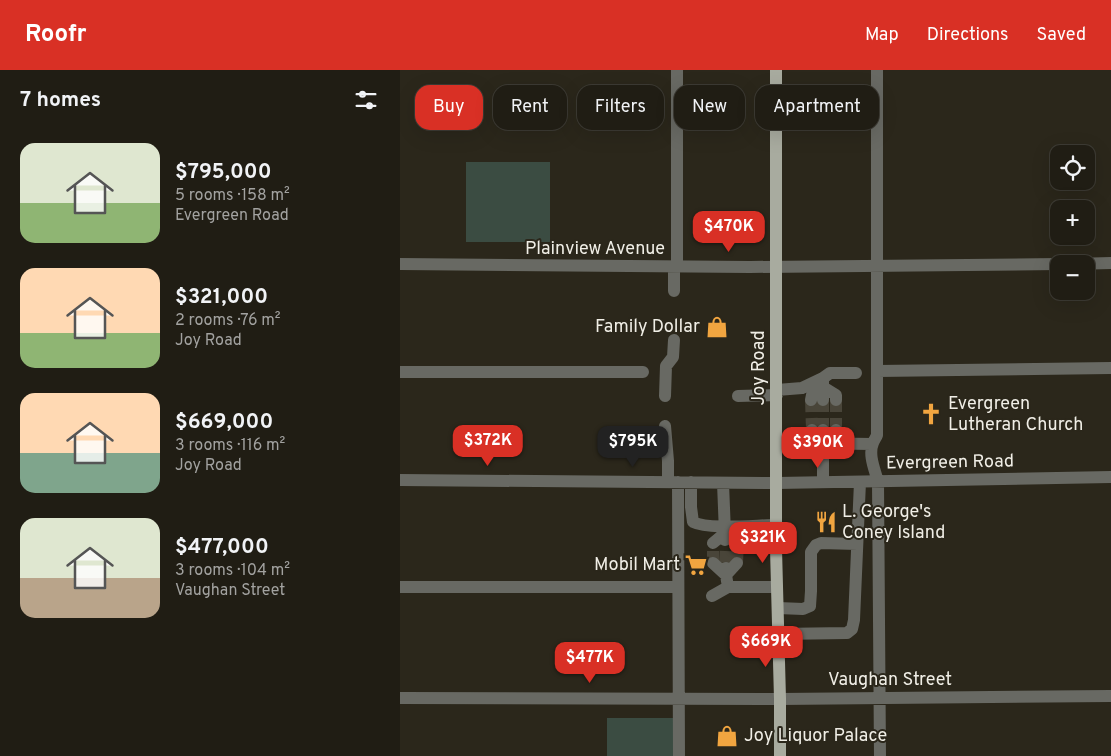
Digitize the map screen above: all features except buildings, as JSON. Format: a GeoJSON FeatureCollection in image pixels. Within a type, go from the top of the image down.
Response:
{"type":"FeatureCollection","features":[{"type":"Feature","properties":{"kind":"main road","name":"Joy Road"},"geometry":{"type":"LineString","coordinates":[[776,70],[777,587],[780,756]]}},
{"type":"Feature","properties":{"kind":"street"},"geometry":{"type":"LineString","coordinates":[[674,291],[676,267],[677,70]]}},
{"type":"Feature","properties":{"kind":"street"},"geometry":{"type":"LineString","coordinates":[[877,70],[878,371],[877,435],[872,444],[872,462],[878,482],[880,756]]}},
{"type":"Feature","properties":{"kind":"street"},"geometry":{"type":"LineString","coordinates":[[1095,263],[1111,263]]}},
{"type":"Feature","properties":{"kind":"street","name":"Plainview Avenue"},"geometry":{"type":"LineString","coordinates":[[400,264],[676,267],[1050,264]]}},
{"type":"Feature","properties":{"kind":"street"},"geometry":{"type":"LineString","coordinates":[[665,396],[666,366],[674,357],[674,340]]}},
{"type":"Feature","properties":{"kind":"street"},"geometry":{"type":"LineString","coordinates":[[878,371],[1111,368]]}},
{"type":"Feature","properties":{"kind":"street"},"geometry":{"type":"LineString","coordinates":[[400,372],[643,372]]}},
{"type":"Feature","properties":{"kind":"street"},"geometry":{"type":"LineString","coordinates":[[817,400],[823,382],[830,373],[856,373]]}},
{"type":"Feature","properties":{"kind":"street"},"geometry":{"type":"LineString","coordinates":[[738,396],[777,393],[823,382]]}},
{"type":"Feature","properties":{"kind":"street"},"geometry":{"type":"LineString","coordinates":[[823,382],[836,395],[836,400]]}},
{"type":"Feature","properties":{"kind":"street"},"geometry":{"type":"LineString","coordinates":[[665,426],[668,461],[673,482],[678,587],[679,756]]}},
{"type":"Feature","properties":{"kind":"street"},"geometry":{"type":"LineString","coordinates":[[823,430],[836,433],[823,443],[812,436],[823,430]]}},
{"type":"Feature","properties":{"kind":"street"},"geometry":{"type":"LineString","coordinates":[[823,443],[823,482]]}},
{"type":"Feature","properties":{"kind":"street"},"geometry":{"type":"LineString","coordinates":[[777,444],[872,444]]}},
{"type":"Feature","properties":{"kind":"street","name":"Evergreen Road"},"geometry":{"type":"LineString","coordinates":[[400,480],[777,483],[1111,477]]}},
{"type":"Feature","properties":{"kind":"street"},"geometry":{"type":"LineString","coordinates":[[691,482],[693,522],[725,538],[777,525]]}},
{"type":"Feature","properties":{"kind":"street"},"geometry":{"type":"LineString","coordinates":[[724,482],[725,538]]}},
{"type":"Feature","properties":{"kind":"street"},"geometry":{"type":"LineString","coordinates":[[778,634],[847,633],[852,629],[854,620],[860,482]]}},
{"type":"Feature","properties":{"kind":"street"},"geometry":{"type":"LineString","coordinates":[[778,608],[803,609],[810,606],[811,552],[816,545],[821,543],[857,544]]}},
{"type":"Feature","properties":{"kind":"street"},"geometry":{"type":"LineString","coordinates":[[712,596],[726,570],[777,587]]}},
{"type":"Feature","properties":{"kind":"street"},"geometry":{"type":"LineString","coordinates":[[400,587],[678,587]]}},
{"type":"Feature","properties":{"kind":"street","name":"Vaughan Street"},"geometry":{"type":"LineString","coordinates":[[400,698],[780,699],[1111,696]]}},
{"type":"Feature","properties":{"kind":"green space"},"geometry":{"type":"Polygon","coordinates":[[[466,162],[550,162],[550,242],[466,242],[466,162]]]}},
{"type":"Feature","properties":{"kind":"green space"},"geometry":{"type":"Polygon","coordinates":[[[607,718],[674,718],[674,756],[607,756],[607,718]]]}},
{"type":"Feature","properties":{"kind":"tunnel"},"geometry":{"type":"LineString","coordinates":[[811,400],[812,430]]}},
{"type":"Feature","properties":{"kind":"tunnel"},"geometry":{"type":"LineString","coordinates":[[823,400],[823,430]]}},
{"type":"Feature","properties":{"kind":"tunnel"},"geometry":{"type":"LineString","coordinates":[[836,400],[836,430]]}},
{"type":"Feature","properties":{"kind":"tunnel"},"geometry":{"type":"LineString","coordinates":[[713,543],[713,563]]}},
{"type":"Feature","properties":{"kind":"tunnel"},"geometry":{"type":"LineString","coordinates":[[725,563],[726,543]]}},
{"type":"Feature","properties":{"kind":"tunnel"},"geometry":{"type":"LineString","coordinates":[[737,563],[738,543]]}},
{"type":"Feature","properties":{"kind":"place","name":"Family Dollar"},"geometry":{"type":"Point","coordinates":[717,327]}},
{"type":"Feature","properties":{"kind":"place","name":"Evergreen Lutheran Church"},"geometry":{"type":"Point","coordinates":[931,414]}},
{"type":"Feature","properties":{"kind":"place","name":"L. George's Coney Island"},"geometry":{"type":"Point","coordinates":[826,522]}},
{"type":"Feature","properties":{"kind":"place","name":"Mobil Mart"},"geometry":{"type":"Point","coordinates":[696,565]}},
{"type":"Feature","properties":{"kind":"place","name":"Joy Liquor Palace"},"geometry":{"type":"Point","coordinates":[727,736]}}]}
